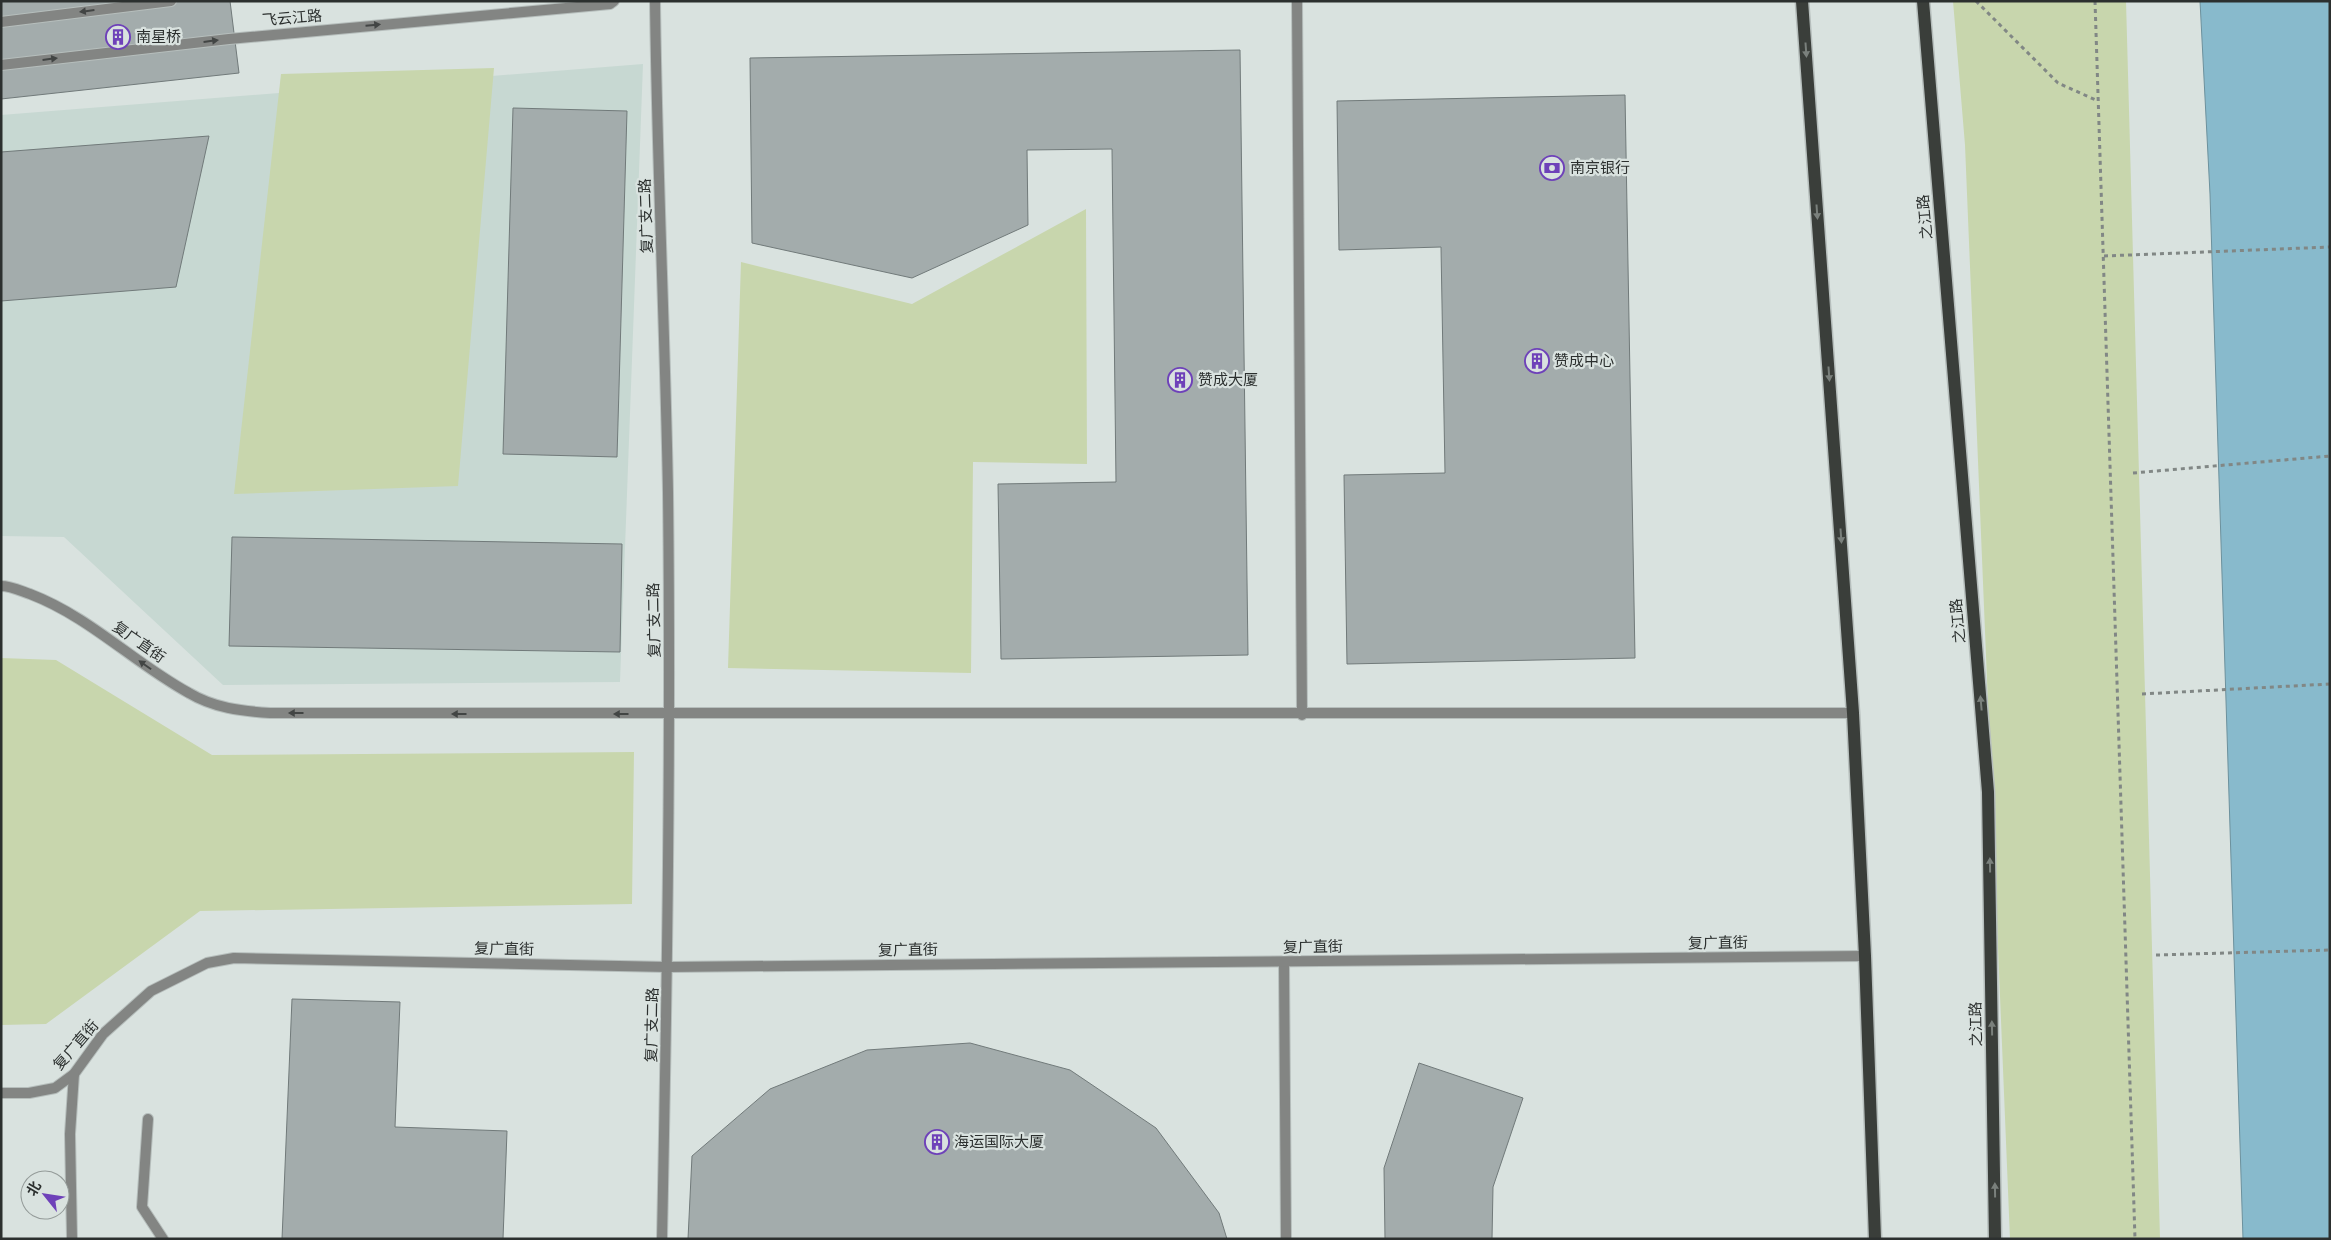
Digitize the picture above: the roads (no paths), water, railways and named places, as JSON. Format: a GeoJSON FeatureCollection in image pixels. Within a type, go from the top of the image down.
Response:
{"type":"FeatureCollection","features":[{"type":"Feature","properties":{"kind":"main road"},"geometry":{"type":"LineString","coordinates":[[1802,1],[1853,713],[1865,956],[1875,1239]]}},
{"type":"Feature","properties":{"kind":"main road","name":"之江路"},"geometry":{"type":"LineString","coordinates":[[1924,1],[1988,792],[1995,1239]]}},
{"type":"Feature","properties":{"kind":"street"},"geometry":{"type":"LineString","coordinates":[[1,22],[170,1]]}},
{"type":"Feature","properties":{"kind":"street","name":"飞云江路"},"geometry":{"type":"LineString","coordinates":[[1,64],[229,38],[610,4],[614,1]]}},
{"type":"Feature","properties":{"kind":"street","name":"复广支二路"},"geometry":{"type":"LineString","coordinates":[[655,1],[656,103],[664,304],[670,714],[668,967],[662,1239]]}},
{"type":"Feature","properties":{"kind":"street"},"geometry":{"type":"LineString","coordinates":[[1296,1],[1302,714]]}},
{"type":"Feature","properties":{"kind":"street","name":"复广直街"},"geometry":{"type":"LineString","coordinates":[[1,586],[8,586],[43,599],[70,613],[190,694],[215,705],[240,711],[270,713],[670,714],[1853,713]]}},
{"type":"Feature","properties":{"kind":"street","name":"复广直街"},"geometry":{"type":"LineString","coordinates":[[1,1093],[29,1093],[55,1088],[74,1074],[103,1034],[152,991],[207,963],[234,958],[668,967],[1865,956]]}},
{"type":"Feature","properties":{"kind":"street"},"geometry":{"type":"LineString","coordinates":[[1284,962],[1286,1239]]}},
{"type":"Feature","properties":{"kind":"street"},"geometry":{"type":"LineString","coordinates":[[72,1239],[70,1134],[74,1074]]}},
{"type":"Feature","properties":{"kind":"street"},"geometry":{"type":"LineString","coordinates":[[148,1119],[142,1207],[164,1239]]}},
{"type":"Feature","properties":{"kind":"water"},"geometry":{"type":"Polygon","coordinates":[[[2200,1],[2330,1],[2330,1239],[2243,1239],[2210,194],[2200,1]]]}},
{"type":"Feature","properties":{"kind":"place","name":"南星桥"},"geometry":{"type":"Point","coordinates":[118,37]}},
{"type":"Feature","properties":{"kind":"place","name":"南京银行"},"geometry":{"type":"Point","coordinates":[1552,168]}},
{"type":"Feature","properties":{"kind":"place","name":"赞成中心"},"geometry":{"type":"Point","coordinates":[1537,361]}},
{"type":"Feature","properties":{"kind":"place","name":"赞成大厦"},"geometry":{"type":"Point","coordinates":[1180,380]}},
{"type":"Feature","properties":{"kind":"place","name":"海运国际大厦"},"geometry":{"type":"Point","coordinates":[937,1142]}}]}
